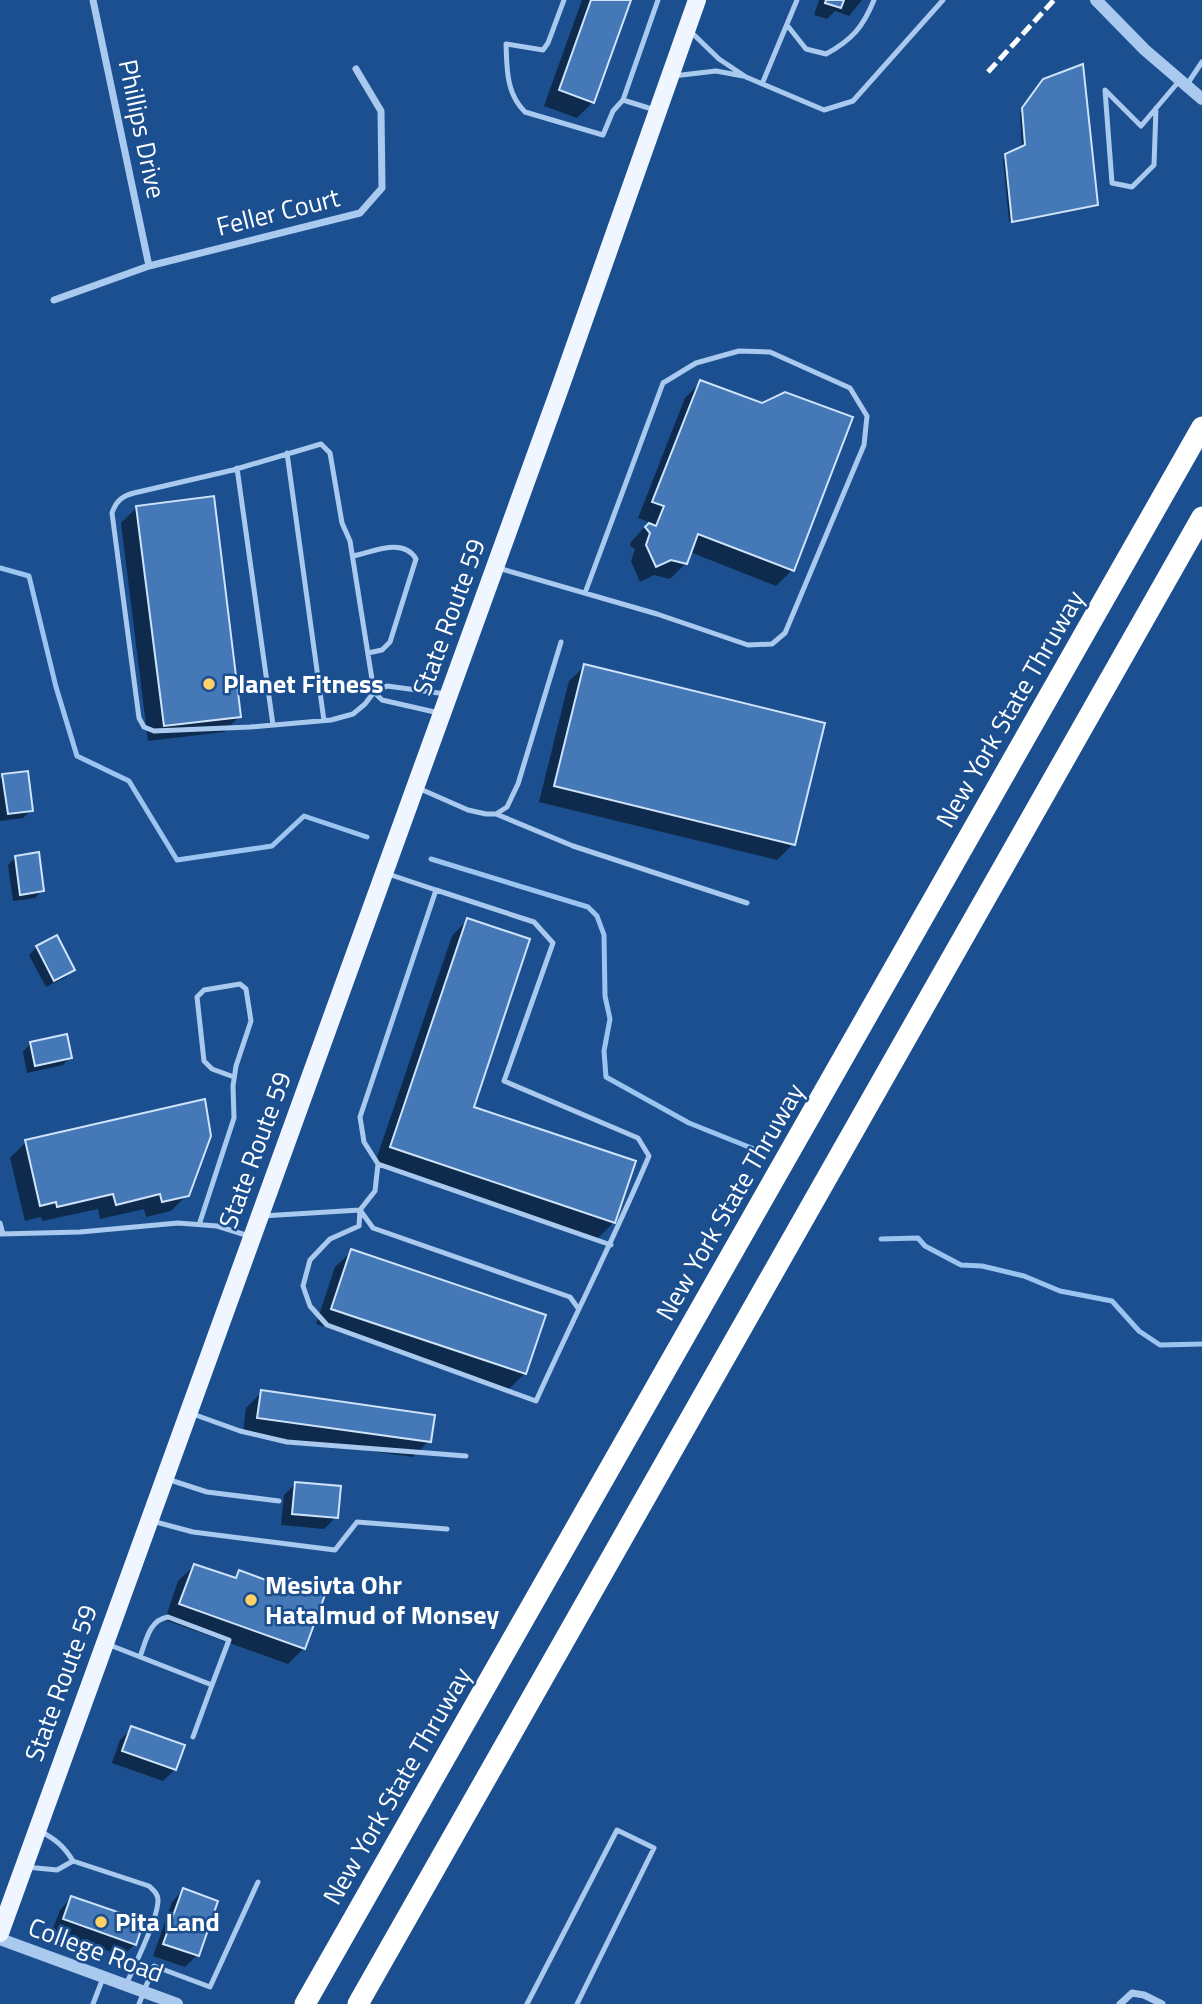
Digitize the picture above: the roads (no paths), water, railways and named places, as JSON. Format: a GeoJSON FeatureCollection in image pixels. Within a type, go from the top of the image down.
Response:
{"type":"FeatureCollection","features":[{"type":"Feature","properties":{"kind":"highway","name":"New York State Thruway"},"geometry":{"type":"LineString","coordinates":[[305,2004],[1202,427]]}},
{"type":"Feature","properties":{"kind":"highway"},"geometry":{"type":"LineString","coordinates":[[358,2004],[1202,517]]}},
{"type":"Feature","properties":{"kind":"main road"},"geometry":{"type":"LineString","coordinates":[[658,111],[697,0]]}},
{"type":"Feature","properties":{"kind":"main road","name":"State Route 59"},"geometry":{"type":"LineString","coordinates":[[0,1933],[561,386],[658,111]]}},
{"type":"Feature","properties":{"kind":"street","name":"Phillips Drive"},"geometry":{"type":"LineString","coordinates":[[93,0],[149,266]]}},
{"type":"Feature","properties":{"kind":"street"},"geometry":{"type":"LineString","coordinates":[[1096,0],[1145,50],[1202,99]]}},
{"type":"Feature","properties":{"kind":"street","name":"Feller Court"},"geometry":{"type":"LineString","coordinates":[[54,300],[149,266],[360,213],[382,188],[381,111],[356,69]]}},
{"type":"Feature","properties":{"kind":"street","name":"College Road"},"geometry":{"type":"LineString","coordinates":[[0,1939],[125,1986],[142,1998],[177,2004]]}},
{"type":"Feature","properties":{"kind":"street"},"geometry":{"type":"LineString","coordinates":[[1121,2004],[1132,1993],[1144,1995],[1162,2004]]}},
{"type":"Feature","properties":{"kind":"lane"},"geometry":{"type":"LineString","coordinates":[[564,0],[543,50],[506,44],[507,78],[515,102],[525,112],[603,135],[613,111],[624,100],[658,0]]}},
{"type":"Feature","properties":{"kind":"lane"},"geometry":{"type":"LineString","coordinates":[[762,84],[797,0]]}},
{"type":"Feature","properties":{"kind":"lane"},"geometry":{"type":"LineString","coordinates":[[787,25],[806,49],[826,54],[846,43],[865,22],[874,0]]}},
{"type":"Feature","properties":{"kind":"lane"},"geometry":{"type":"LineString","coordinates":[[687,28],[719,59],[746,77],[824,110],[853,100],[943,0]]}},
{"type":"Feature","properties":{"kind":"lane"},"geometry":{"type":"LineString","coordinates":[[1156,108],[1154,165],[1132,187],[1112,183],[1105,90],[1141,125],[1156,108],[1202,62]]}},
{"type":"Feature","properties":{"kind":"lane"},"geometry":{"type":"LineString","coordinates":[[670,76],[716,71],[746,77]]}},
{"type":"Feature","properties":{"kind":"lane"},"geometry":{"type":"LineString","coordinates":[[624,100],[658,111]]}},
{"type":"Feature","properties":{"kind":"lane"},"geometry":{"type":"LineString","coordinates":[[495,567],[748,645],[772,645],[785,633],[864,445],[867,416],[850,388],[769,352],[739,351],[696,363],[663,383],[585,593]]}},
{"type":"Feature","properties":{"kind":"lane"},"geometry":{"type":"LineString","coordinates":[[442,714],[382,700],[374,692],[350,541],[342,523],[330,453],[321,444],[237,468],[134,492],[125,495],[116,503],[112,513],[139,718],[144,727],[154,731],[324,721],[353,714],[374,692],[387,686],[449,694]]}},
{"type":"Feature","properties":{"kind":"lane"},"geometry":{"type":"LineString","coordinates":[[287,453],[324,721]]}},
{"type":"Feature","properties":{"kind":"lane"},"geometry":{"type":"LineString","coordinates":[[237,468],[273,725]]}},
{"type":"Feature","properties":{"kind":"lane"},"geometry":{"type":"LineString","coordinates":[[353,556],[397,546],[412,552],[416,559],[390,642],[382,650],[368,653]]}},
{"type":"Feature","properties":{"kind":"lane"},"geometry":{"type":"LineString","coordinates":[[496,814],[507,807],[518,784],[561,642]]}},
{"type":"Feature","properties":{"kind":"lane"},"geometry":{"type":"LineString","coordinates":[[415,787],[468,810],[496,814],[573,846],[747,903]]}},
{"type":"Feature","properties":{"kind":"lane"},"geometry":{"type":"LineString","coordinates":[[378,1164],[375,1191],[360,1210],[359,1226],[330,1239],[310,1260],[303,1286],[310,1306],[327,1325],[536,1401],[578,1308],[611,1245],[649,1156],[638,1138],[503,1082],[553,943],[534,922],[384,873]]}},
{"type":"Feature","properties":{"kind":"lane"},"geometry":{"type":"LineString","coordinates":[[436,890],[360,1117],[363,1142],[378,1164],[611,1245]]}},
{"type":"Feature","properties":{"kind":"lane"},"geometry":{"type":"LineString","coordinates":[[199,1225],[234,1118],[234,1077],[251,1021],[246,989],[240,984],[204,989],[197,997],[204,1061],[212,1069],[234,1077]]}},
{"type":"Feature","properties":{"kind":"lane"},"geometry":{"type":"LineString","coordinates":[[259,1216],[360,1210]]}},
{"type":"Feature","properties":{"kind":"lane"},"geometry":{"type":"LineString","coordinates":[[360,1210],[373,1228],[570,1297],[578,1308]]}},
{"type":"Feature","properties":{"kind":"lane"},"geometry":{"type":"LineString","coordinates":[[0,1223],[2,1234],[80,1232],[178,1223],[218,1226],[252,1236]]}},
{"type":"Feature","properties":{"kind":"lane"},"geometry":{"type":"LineString","coordinates":[[188,1413],[240,1431],[287,1442],[466,1456]]}},
{"type":"Feature","properties":{"kind":"lane"},"geometry":{"type":"LineString","coordinates":[[164,1478],[207,1492],[279,1501]]}},
{"type":"Feature","properties":{"kind":"lane"},"geometry":{"type":"LineString","coordinates":[[149,1520],[193,1532],[335,1550],[357,1521],[447,1529]]}},
{"type":"Feature","properties":{"kind":"lane"},"geometry":{"type":"LineString","coordinates":[[140,1657],[153,1623],[160,1618],[168,1617],[229,1640],[193,1737]]}},
{"type":"Feature","properties":{"kind":"lane"},"geometry":{"type":"LineString","coordinates":[[104,1642],[212,1685]]}},
{"type":"Feature","properties":{"kind":"lane"},"geometry":{"type":"LineString","coordinates":[[36,1829],[57,1841],[73,1861],[149,1886],[156,1893],[158,1901],[125,1986]]}},
{"type":"Feature","properties":{"kind":"lane"},"geometry":{"type":"LineString","coordinates":[[527,2004],[617,1830],[654,1848],[577,2004]]}},
{"type":"Feature","properties":{"kind":"lane"},"geometry":{"type":"LineString","coordinates":[[23,1866],[57,1870],[73,1861]]}},
{"type":"Feature","properties":{"kind":"lane"},"geometry":{"type":"LineString","coordinates":[[142,1998],[154,1966],[210,1987],[258,1882]]}},
{"type":"Feature","properties":{"kind":"lane"},"geometry":{"type":"LineString","coordinates":[[93,2004],[103,1978]]}},
{"type":"Feature","properties":{"kind":"waterway"},"geometry":{"type":"LineString","coordinates":[[0,568],[29,576],[56,687],[77,756],[129,781],[177,860],[272,846],[304,816],[367,837]]}},
{"type":"Feature","properties":{"kind":"waterway"},"geometry":{"type":"LineString","coordinates":[[431,859],[588,907],[597,916],[604,935],[605,996],[610,1019],[604,1051],[606,1077],[689,1123],[754,1149]]}},
{"type":"Feature","properties":{"kind":"waterway"},"geometry":{"type":"LineString","coordinates":[[881,1239],[918,1238],[925,1246],[961,1265],[982,1266],[1024,1276],[1060,1291],[1112,1301],[1139,1331],[1160,1345],[1202,1344]]}},
{"type":"Feature","properties":{"kind":"railway"},"geometry":{"type":"LineString","coordinates":[[988,72],[1054,0]]}},
{"type":"Feature","properties":{"kind":"place","name":"Planet Fitness"},"geometry":{"type":"Point","coordinates":[209,684]}},
{"type":"Feature","properties":{"kind":"place","name":"Mesivta Ohr Hatalmud of Monsey"},"geometry":{"type":"Point","coordinates":[251,1600]}},
{"type":"Feature","properties":{"kind":"place","name":"Pita Land"},"geometry":{"type":"Point","coordinates":[101,1922]}}]}
